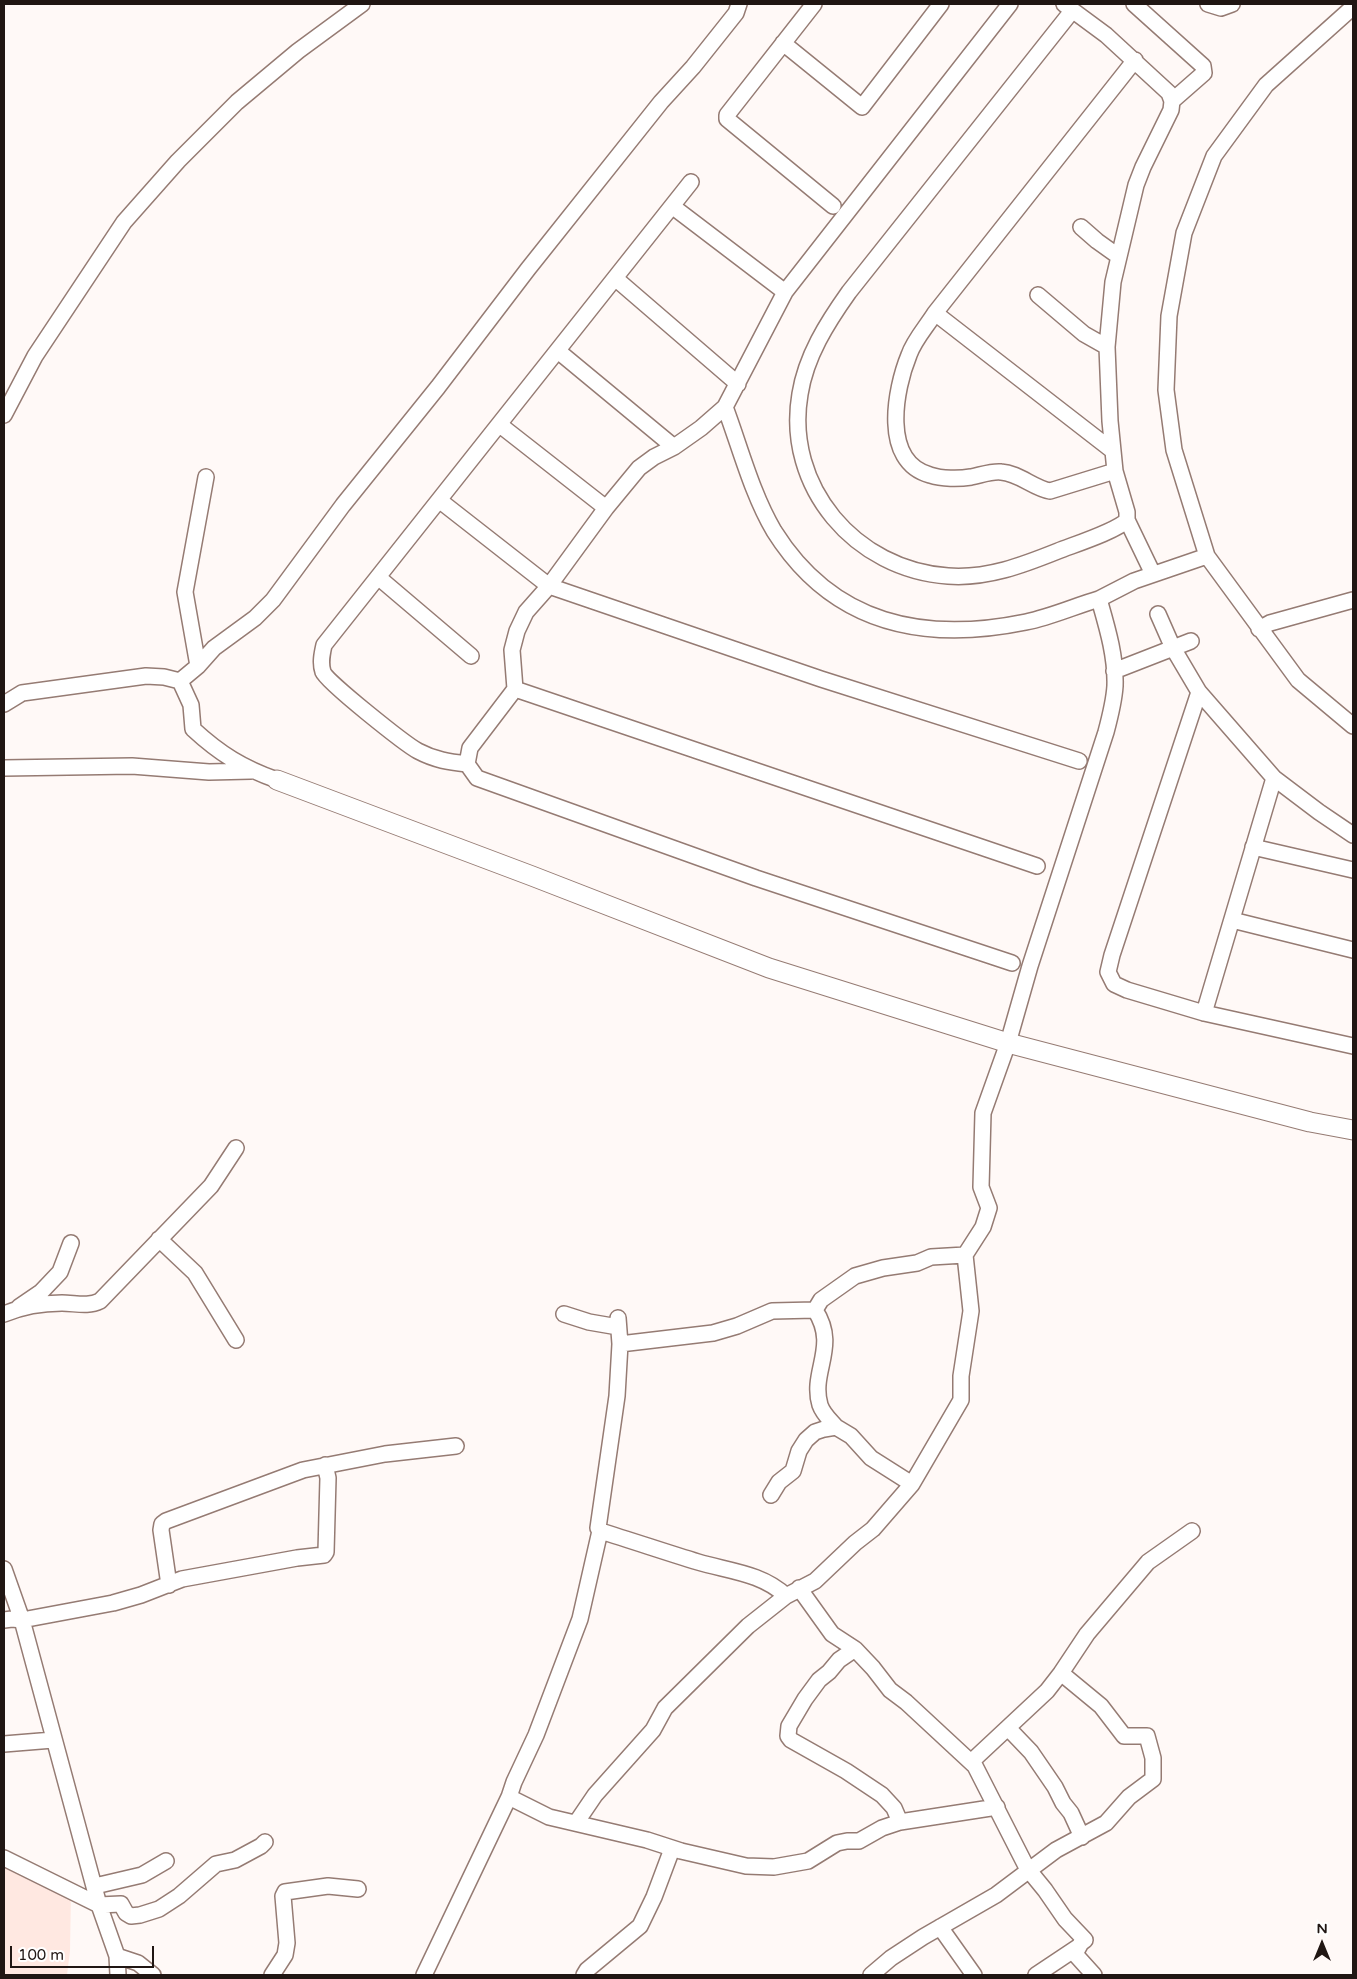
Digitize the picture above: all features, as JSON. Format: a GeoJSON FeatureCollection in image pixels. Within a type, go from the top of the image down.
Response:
{"type":"FeatureCollection","features":[{"type":"Feature","properties":{"kind":"main road"},"geometry":{"type":"LineString","coordinates":[[277,780],[523,872],[769,968],[1008,1043],[1310,1122],[1353,1130]]}},
{"type":"Feature","properties":{"kind":"street"},"geometry":{"type":"LineString","coordinates":[[4,415],[35,356],[124,222],[178,161],[237,102],[298,51],[362,4]]}},
{"type":"Feature","properties":{"kind":"street"},"geometry":{"type":"LineString","coordinates":[[180,681],[198,666],[214,648],[255,618],[273,600],[343,505],[661,102],[693,67],[736,13],[739,4]]}},
{"type":"Feature","properties":{"kind":"street"},"geometry":{"type":"LineString","coordinates":[[814,4],[727,115],[727,119],[833,206]]}},
{"type":"Feature","properties":{"kind":"street"},"geometry":{"type":"LineString","coordinates":[[783,43],[862,107],[941,4]]}},
{"type":"Feature","properties":{"kind":"street"},"geometry":{"type":"LineString","coordinates":[[1010,4],[785,292],[726,407],[674,447],[654,457],[639,468],[606,508],[549,586],[526,612],[517,631],[512,650],[515,689],[470,748],[467,764],[477,778],[756,878],[1012,964]]}},
{"type":"Feature","properties":{"kind":"street"},"geometry":{"type":"LineString","coordinates":[[1134,4],[1203,66],[1204,73],[1172,101]]}},
{"type":"Feature","properties":{"kind":"street"},"geometry":{"type":"LineString","coordinates":[[1208,4],[1222,8],[1232,4]]}},
{"type":"Feature","properties":{"kind":"street"},"geometry":{"type":"LineString","coordinates":[[1353,6],[1266,85],[1214,156],[1184,233],[1169,316],[1166,390],[1174,450],[1207,556],[1298,680],[1353,726]]}},
{"type":"Feature","properties":{"kind":"street"},"geometry":{"type":"LineString","coordinates":[[1127,520],[1118,527],[1065,548],[1019,566],[992,573],[950,577],[910,570],[870,550],[846,532],[833,519],[809,478],[798,428],[797,410],[800,392],[809,361],[826,324],[848,292],[1068,7],[1106,35],[1135,60],[1169,93],[1172,101],[1171,110],[1136,185],[1118,256],[1107,347],[1115,471],[1127,512],[1127,520],[1153,574]]}},
{"type":"Feature","properties":{"kind":"street"},"geometry":{"type":"LineString","coordinates":[[1115,471],[1050,491],[1041,490],[1007,473],[1000,472],[957,478],[928,475],[917,469],[903,453],[897,432],[895,404],[899,383],[909,353],[935,313],[1135,60]]}},
{"type":"Feature","properties":{"kind":"street"},"geometry":{"type":"LineString","coordinates":[[467,764],[441,762],[417,751],[375,720],[324,674],[321,660],[324,645],[691,182]]}},
{"type":"Feature","properties":{"kind":"street"},"geometry":{"type":"LineString","coordinates":[[672,206],[785,292]]}},
{"type":"Feature","properties":{"kind":"street"},"geometry":{"type":"LineString","coordinates":[[1081,226],[1096,241],[1118,256]]}},
{"type":"Feature","properties":{"kind":"street"},"geometry":{"type":"LineString","coordinates":[[615,278],[738,384]]}},
{"type":"Feature","properties":{"kind":"street"},"geometry":{"type":"LineString","coordinates":[[1038,296],[1084,334],[1107,347]]}},
{"type":"Feature","properties":{"kind":"street"},"geometry":{"type":"LineString","coordinates":[[935,313],[1113,451]]}},
{"type":"Feature","properties":{"kind":"street"},"geometry":{"type":"LineString","coordinates":[[558,351],[674,447]]}},
{"type":"Feature","properties":{"kind":"street"},"geometry":{"type":"LineString","coordinates":[[726,407],[753,484],[774,530],[792,556],[829,592],[852,607],[888,623],[911,628],[969,630],[1029,621],[1099,599],[1153,574],[1207,556]]}},
{"type":"Feature","properties":{"kind":"street"},"geometry":{"type":"LineString","coordinates":[[500,425],[606,508]]}},
{"type":"Feature","properties":{"kind":"street"},"geometry":{"type":"LineString","coordinates":[[198,666],[185,592],[206,477]]}},
{"type":"Feature","properties":{"kind":"street"},"geometry":{"type":"LineString","coordinates":[[438,500],[549,586],[813,676],[1079,761]]}},
{"type":"Feature","properties":{"kind":"street"},"geometry":{"type":"LineString","coordinates":[[378,577],[471,656]]}},
{"type":"Feature","properties":{"kind":"street"},"geometry":{"type":"LineString","coordinates":[[576,1823],[595,1795],[653,1730],[665,1708],[748,1626],[786,1596],[815,1581],[854,1543],[877,1525],[912,1484],[962,1400],[961,1376],[971,1311],[965,1255],[987,1218],[988,1208],[981,1187],[983,1112],[1008,1043],[1030,966],[1106,732],[1113,702],[1114,671],[1109,633],[1099,599]]}},
{"type":"Feature","properties":{"kind":"street"},"geometry":{"type":"LineString","coordinates":[[1259,628],[1270,623],[1353,600]]}},
{"type":"Feature","properties":{"kind":"street"},"geometry":{"type":"LineString","coordinates":[[1158,614],[1172,648],[1198,692],[1274,778],[1353,835]]}},
{"type":"Feature","properties":{"kind":"street"},"geometry":{"type":"LineString","coordinates":[[1114,671],[1191,641]]}},
{"type":"Feature","properties":{"kind":"street"},"geometry":{"type":"LineString","coordinates":[[4,704],[22,693],[146,676],[164,677],[180,681]]}},
{"type":"Feature","properties":{"kind":"street"},"geometry":{"type":"LineString","coordinates":[[180,681],[191,705],[193,730],[213,748],[251,771],[277,780]]}},
{"type":"Feature","properties":{"kind":"street"},"geometry":{"type":"LineString","coordinates":[[515,689],[1037,866]]}},
{"type":"Feature","properties":{"kind":"street"},"geometry":{"type":"LineString","coordinates":[[1198,692],[1112,954],[1108,972],[1114,984],[1127,990],[1204,1013],[1353,1046]]}},
{"type":"Feature","properties":{"kind":"street"},"geometry":{"type":"LineString","coordinates":[[4,768],[132,766],[209,772],[251,771]]}},
{"type":"Feature","properties":{"kind":"street"},"geometry":{"type":"LineString","coordinates":[[1204,1013],[1274,778]]}},
{"type":"Feature","properties":{"kind":"street"},"geometry":{"type":"LineString","coordinates":[[1253,847],[1353,870]]}},
{"type":"Feature","properties":{"kind":"street"},"geometry":{"type":"LineString","coordinates":[[1232,920],[1353,950]]}},
{"type":"Feature","properties":{"kind":"street"},"geometry":{"type":"LineString","coordinates":[[18,1308],[60,1303],[93,1304],[100,1301],[211,1186],[236,1148]]}},
{"type":"Feature","properties":{"kind":"street"},"geometry":{"type":"LineString","coordinates":[[158,1239],[195,1273],[236,1340]]}},
{"type":"Feature","properties":{"kind":"street"},"geometry":{"type":"LineString","coordinates":[[4,1314],[18,1308],[41,1292],[60,1272],[71,1243]]}},
{"type":"Feature","properties":{"kind":"street"},"geometry":{"type":"LineString","coordinates":[[815,1310],[821,1300],[855,1276],[883,1268],[917,1263],[931,1257],[965,1255]]}},
{"type":"Feature","properties":{"kind":"street"},"geometry":{"type":"LineString","coordinates":[[620,1344],[712,1334],[772,1311],[815,1310]]}},
{"type":"Feature","properties":{"kind":"street"},"geometry":{"type":"LineString","coordinates":[[815,1310],[826,1333],[819,1376],[819,1398],[823,1412],[836,1427],[851,1436],[871,1458],[912,1484]]}},
{"type":"Feature","properties":{"kind":"street"},"geometry":{"type":"LineString","coordinates":[[424,1975],[509,1797],[539,1727],[580,1619],[600,1531],[617,1396],[620,1344],[618,1322],[589,1322],[564,1314]]}},
{"type":"Feature","properties":{"kind":"street"},"geometry":{"type":"LineString","coordinates":[[771,1495],[779,1482],[793,1471],[799,1451],[806,1440],[816,1432],[836,1427]]}},
{"type":"Feature","properties":{"kind":"street"},"geometry":{"type":"LineString","coordinates":[[169,1585],[161,1530],[162,1524],[166,1521],[303,1470],[385,1454],[456,1446]]}},
{"type":"Feature","properties":{"kind":"street"},"geometry":{"type":"LineString","coordinates":[[4,1620],[22,1620],[113,1603],[141,1596],[182,1579],[324,1555],[326,1552],[328,1478],[325,1465]]}},
{"type":"Feature","properties":{"kind":"street"},"geometry":{"type":"LineString","coordinates":[[600,1531],[707,1565],[745,1573],[776,1587],[786,1596]]}},
{"type":"Feature","properties":{"kind":"street"},"geometry":{"type":"LineString","coordinates":[[971,1762],[1047,1691],[1086,1634],[1148,1562],[1192,1531]]}},
{"type":"Feature","properties":{"kind":"street"},"geometry":{"type":"LineString","coordinates":[[4,1569],[22,1620],[99,1905],[117,1956],[118,1975]]}},
{"type":"Feature","properties":{"kind":"street"},"geometry":{"type":"LineString","coordinates":[[799,1588],[826,1628],[855,1649],[890,1690],[906,1702],[971,1762],[979,1772],[1030,1871],[1065,1919],[1085,1940],[1075,1954],[1094,1975]]}},
{"type":"Feature","properties":{"kind":"street"},"geometry":{"type":"LineString","coordinates":[[855,1649],[839,1660],[814,1686],[789,1726],[788,1736],[791,1740],[846,1771],[882,1795],[894,1808],[900,1822]]}},
{"type":"Feature","properties":{"kind":"street"},"geometry":{"type":"LineString","coordinates":[[871,1975],[891,1958],[996,1895],[1056,1850],[1106,1823],[1129,1797],[1153,1779],[1153,1758],[1147,1736],[1124,1736],[1101,1706],[1061,1673]]}},
{"type":"Feature","properties":{"kind":"street"},"geometry":{"type":"LineString","coordinates":[[1008,1728],[1031,1752],[1055,1787],[1074,1819],[1082,1837]]}},
{"type":"Feature","properties":{"kind":"street"},"geometry":{"type":"LineString","coordinates":[[4,1744],[53,1740]]}},
{"type":"Feature","properties":{"kind":"street"},"geometry":{"type":"LineString","coordinates":[[509,1797],[549,1818],[647,1840],[746,1866],[790,1865],[808,1861],[837,1844],[847,1841],[859,1841],[882,1828],[900,1822],[997,1807]]}},
{"type":"Feature","properties":{"kind":"street"},"geometry":{"type":"LineString","coordinates":[[4,1858],[99,1905],[122,1904],[126,1913],[131,1916],[159,1909],[179,1896],[216,1864],[235,1860],[262,1846],[265,1842]]}},
{"type":"Feature","properties":{"kind":"street"},"geometry":{"type":"LineString","coordinates":[[584,1975],[587,1970],[640,1926],[654,1897],[672,1848]]}},
{"type":"Feature","properties":{"kind":"street"},"geometry":{"type":"LineString","coordinates":[[95,1886],[142,1875],[166,1861]]}},
{"type":"Feature","properties":{"kind":"street"},"geometry":{"type":"LineString","coordinates":[[272,1975],[285,1955],[283,1896],[285,1892],[328,1886],[358,1889]]}},
{"type":"Feature","properties":{"kind":"street"},"geometry":{"type":"LineString","coordinates":[[940,1927],[974,1975]]}},
{"type":"Feature","properties":{"kind":"street"},"geometry":{"type":"LineString","coordinates":[[1036,1975],[1078,1948]]}},
{"type":"Feature","properties":{"kind":"street"},"geometry":{"type":"LineString","coordinates":[[117,1956],[138,1963],[153,1975]]}},
{"type":"Feature","properties":{"kind":"shaded area"},"geometry":{"type":"Polygon","coordinates":[[[4,1858],[71,1891],[70,1951],[67,1975],[4,1975],[4,1858]]]}}]}
